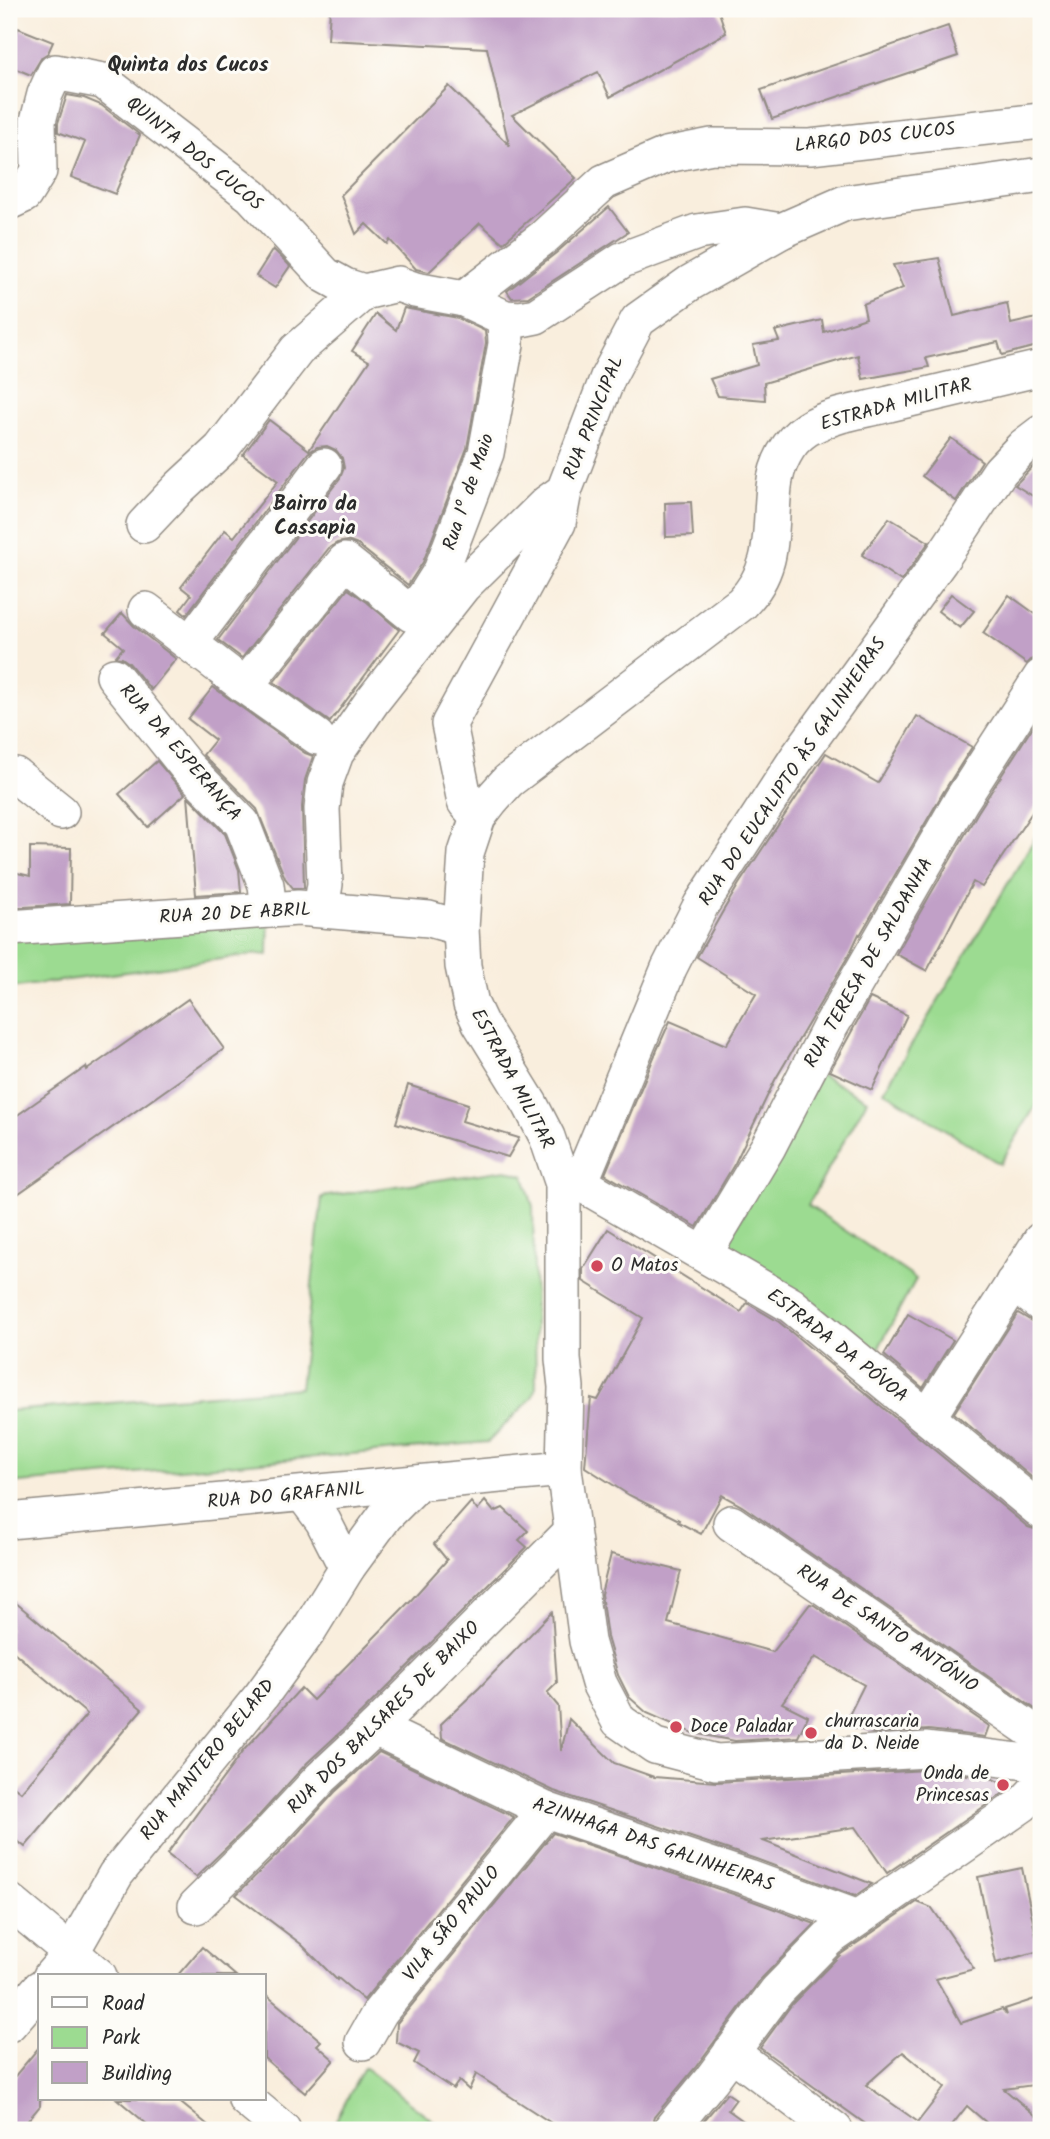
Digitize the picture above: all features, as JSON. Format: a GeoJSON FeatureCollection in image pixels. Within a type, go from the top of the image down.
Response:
{"type":"FeatureCollection","features":[{"type":"Feature","properties":{"kind":"street","name":"QUINTA DOS CUCOS"},"geometry":{"type":"LineString","coordinates":[[9,202],[24,195],[39,172],[38,121],[45,94],[55,72],[103,81],[251,196],[325,275],[364,292]]}},
{"type":"Feature","properties":{"kind":"street","name":"LARGO DOS CUCOS"},"geometry":{"type":"LineString","coordinates":[[464,299],[544,237],[604,182],[666,155],[712,146],[810,148],[1041,121]]}},
{"type":"Feature","properties":{"kind":"street","name":"RUA PRINCIPAL"},"geometry":{"type":"LineString","coordinates":[[321,909],[325,884],[322,809],[325,783],[337,753],[373,700],[463,586],[547,503],[564,491],[608,377],[638,320],[690,283],[781,231],[845,203],[1041,175]]}},
{"type":"Feature","properties":{"kind":"street"},"geometry":{"type":"LineString","coordinates":[[144,525],[221,449],[297,350],[364,292],[398,284],[464,299],[505,318],[521,319],[536,316],[622,260],[698,232],[746,225],[781,231]]}},
{"type":"Feature","properties":{"kind":"street","name":"Rua 1º de Maio"},"geometry":{"type":"LineString","coordinates":[[245,686],[345,561],[411,614],[427,593],[441,571],[486,453],[506,344],[505,318]]}},
{"type":"Feature","properties":{"kind":"street","name":"ESTRADA MILITAR"},"geometry":{"type":"LineString","coordinates":[[1041,369],[839,416],[806,429],[786,451],[776,470],[771,544],[765,569],[754,590],[742,603],[509,780],[478,817],[466,853],[461,928],[463,966],[471,1004],[530,1104],[571,1183],[564,1359],[564,1469],[587,1641],[599,1683],[619,1721],[654,1746],[716,1762],[927,1750],[1041,1762]]}},
{"type":"Feature","properties":{"kind":"street","name":"RUA DO EUCALIPTO ÀS GALINHEIRAS"},"geometry":{"type":"LineString","coordinates":[[571,1183],[669,968],[701,905],[797,758],[940,561],[1000,471],[1041,433]]}},
{"type":"Feature","properties":{"kind":"street"},"geometry":{"type":"LineString","coordinates":[[190,643],[324,466]]}},
{"type":"Feature","properties":{"kind":"street"},"geometry":{"type":"LineString","coordinates":[[478,817],[466,802],[449,724],[558,523],[564,491]]}},
{"type":"Feature","properties":{"kind":"street"},"geometry":{"type":"LineString","coordinates":[[146,610],[317,737]]}},
{"type":"Feature","properties":{"kind":"street","name":"RUA DA ESPERANÇA"},"geometry":{"type":"LineString","coordinates":[[114,676],[186,766],[242,823],[267,885],[269,910]]}},
{"type":"Feature","properties":{"kind":"street","name":"RUA TERESA DE SALDANHA"},"geometry":{"type":"LineString","coordinates":[[704,1254],[768,1147],[829,1029],[954,813],[1041,677]]}},
{"type":"Feature","properties":{"kind":"street"},"geometry":{"type":"LineString","coordinates":[[9,776],[15,775],[61,812]]}},
{"type":"Feature","properties":{"kind":"street","name":"RUA 20 DE ABRIL"},"geometry":{"type":"LineString","coordinates":[[9,928],[298,908],[429,919],[461,928]]}},
{"type":"Feature","properties":{"kind":"street","name":"ESTRADA DA PÓVOA"},"geometry":{"type":"LineString","coordinates":[[571,1183],[704,1254],[791,1306],[1041,1511]]}},
{"type":"Feature","properties":{"kind":"street"},"geometry":{"type":"LineString","coordinates":[[928,1417],[1041,1240]]}},
{"type":"Feature","properties":{"kind":"street"},"geometry":{"type":"LineString","coordinates":[[1013,1283],[1041,1304]]}},
{"type":"Feature","properties":{"kind":"street","name":"RUA DO GRAFANIL"},"geometry":{"type":"LineString","coordinates":[[9,1521],[416,1485],[564,1469]]}},
{"type":"Feature","properties":{"kind":"street","name":"RUA MANTERO BELARD"},"geometry":{"type":"LineString","coordinates":[[61,1965],[116,1874],[261,1696],[307,1633],[347,1567],[385,1516],[416,1485]]}},
{"type":"Feature","properties":{"kind":"street"},"geometry":{"type":"LineString","coordinates":[[303,1494],[323,1521],[347,1567]]}},
{"type":"Feature","properties":{"kind":"street","name":"RUA DE SANTO ANTÓNIO"},"geometry":{"type":"LineString","coordinates":[[731,1523],[1041,1737]]}},
{"type":"Feature","properties":{"kind":"street","name":"RUA DOS BALSARES DE BAIXO"},"geometry":{"type":"LineString","coordinates":[[196,1906],[270,1834],[321,1778],[375,1728],[572,1531]]}},
{"type":"Feature","properties":{"kind":"street","name":"AZINHAGA DAS GALINHEIRAS"},"geometry":{"type":"LineString","coordinates":[[375,1728],[546,1810],[749,1878],[858,1918]]}},
{"type":"Feature","properties":{"kind":"street"},"geometry":{"type":"LineString","coordinates":[[670,2130],[777,1991],[828,1939],[1023,1804],[1041,1785]]}},
{"type":"Feature","properties":{"kind":"street","name":"VILA SÃO PAULO"},"geometry":{"type":"LineString","coordinates":[[363,2042],[380,2012],[546,1810]]}},
{"type":"Feature","properties":{"kind":"street"},"geometry":{"type":"LineString","coordinates":[[9,1901],[61,1965],[92,1974]]}},
{"type":"Feature","properties":{"kind":"street"},"geometry":{"type":"LineString","coordinates":[[9,2024],[38,1990]]}},
{"type":"Feature","properties":{"kind":"street"},"geometry":{"type":"LineString","coordinates":[[731,2052],[835,2130]]}},
{"type":"Feature","properties":{"kind":"street"},"geometry":{"type":"LineString","coordinates":[[247,2100],[284,2130]]}},
{"type":"Feature","properties":{"kind":"green space"},"geometry":{"type":"Polygon","coordinates":[[[1041,828],[1041,1097],[1000,1164],[884,1091],[1041,828]]]}},
{"type":"Feature","properties":{"kind":"green space"},"geometry":{"type":"Polygon","coordinates":[[[269,910],[268,955],[258,954],[9,988],[9,928],[269,910]]]}},
{"type":"Feature","properties":{"kind":"green space"},"geometry":{"type":"Polygon","coordinates":[[[819,1074],[867,1100],[808,1205],[916,1279],[877,1351],[726,1245],[819,1074]]]}},
{"type":"Feature","properties":{"kind":"green space"},"geometry":{"type":"Polygon","coordinates":[[[506,1170],[524,1176],[533,1207],[536,1387],[532,1398],[488,1442],[9,1484],[9,1411],[300,1388],[322,1197],[506,1170]]]}},
{"type":"Feature","properties":{"kind":"green space"},"geometry":{"type":"Polygon","coordinates":[[[364,2067],[445,2130],[348,2130],[336,2120],[364,2067]]]}},
{"type":"Feature","properties":{"kind":"building"},"geometry":{"type":"Polygon","coordinates":[[[330,9],[718,9],[726,33],[610,97],[598,72],[512,115],[576,178],[503,243],[480,223],[429,272],[416,269],[390,240],[387,244],[366,224],[356,234],[341,195],[449,86],[509,145],[487,48],[328,40],[330,9]]]}},
{"type":"Feature","properties":{"kind":"building"},"geometry":{"type":"Polygon","coordinates":[[[948,26],[958,56],[772,119],[761,90],[948,26]]]}},
{"type":"Feature","properties":{"kind":"building"},"geometry":{"type":"Polygon","coordinates":[[[18,28],[53,42],[31,75],[9,66],[9,31],[16,34],[18,28]]]}},
{"type":"Feature","properties":{"kind":"building"},"geometry":{"type":"Polygon","coordinates":[[[67,95],[101,105],[140,135],[115,194],[71,177],[85,142],[58,132],[58,123],[67,95]]]}},
{"type":"Feature","properties":{"kind":"building"},"geometry":{"type":"Polygon","coordinates":[[[609,207],[628,232],[528,297],[512,298],[507,291],[609,207]]]}},
{"type":"Feature","properties":{"kind":"building"},"geometry":{"type":"Polygon","coordinates":[[[273,249],[290,266],[275,288],[256,276],[273,249]]]}},
{"type":"Feature","properties":{"kind":"building"},"geometry":{"type":"Polygon","coordinates":[[[939,258],[954,316],[1007,303],[1011,324],[1041,317],[1041,345],[1002,355],[998,342],[926,358],[929,367],[863,379],[858,355],[764,383],[765,400],[718,396],[710,379],[757,365],[753,345],[779,341],[775,331],[822,320],[824,332],[866,318],[863,304],[903,288],[893,265],[939,258]]]}},
{"type":"Feature","properties":{"kind":"building"},"geometry":{"type":"Polygon","coordinates":[[[404,308],[458,318],[485,331],[486,343],[467,448],[423,562],[408,585],[358,545],[347,541],[337,543],[329,548],[242,658],[218,640],[340,478],[344,468],[342,458],[336,450],[327,446],[317,447],[308,453],[186,615],[180,610],[191,595],[181,587],[225,530],[234,537],[278,481],[243,455],[269,420],[309,450],[369,361],[352,351],[376,314],[396,330],[404,308]]]}},
{"type":"Feature","properties":{"kind":"building"},"geometry":{"type":"Polygon","coordinates":[[[951,438],[982,461],[956,501],[922,476],[951,438]]]}},
{"type":"Feature","properties":{"kind":"building"},"geometry":{"type":"Polygon","coordinates":[[[1041,458],[1041,501],[1015,485],[1041,458]]]}},
{"type":"Feature","properties":{"kind":"building"},"geometry":{"type":"Polygon","coordinates":[[[691,502],[693,536],[666,537],[665,503],[691,502]]]}},
{"type":"Feature","properties":{"kind":"building"},"geometry":{"type":"Polygon","coordinates":[[[889,518],[929,542],[901,581],[862,555],[889,518]]]}},
{"type":"Feature","properties":{"kind":"building"},"geometry":{"type":"Polygon","coordinates":[[[348,589],[399,630],[330,722],[274,682],[348,589]]]}},
{"type":"Feature","properties":{"kind":"building"},"geometry":{"type":"Polygon","coordinates":[[[951,594],[974,611],[960,628],[938,611],[951,594]]]}},
{"type":"Feature","properties":{"kind":"building"},"geometry":{"type":"Polygon","coordinates":[[[1009,595],[1041,618],[1041,657],[1032,659],[1027,664],[983,633],[1009,595]]]}},
{"type":"Feature","properties":{"kind":"building"},"geometry":{"type":"Polygon","coordinates":[[[122,613],[134,626],[176,659],[151,690],[129,663],[115,657],[123,648],[105,633],[122,613]]]}},
{"type":"Feature","properties":{"kind":"building"},"geometry":{"type":"Polygon","coordinates":[[[213,687],[313,756],[305,780],[302,807],[304,888],[293,888],[285,878],[257,809],[203,755],[215,740],[188,719],[213,687]]]}},
{"type":"Feature","properties":{"kind":"building"},"geometry":{"type":"Polygon","coordinates":[[[1041,714],[1041,799],[982,887],[973,882],[927,971],[896,954],[978,812],[1041,714]]]}},
{"type":"Feature","properties":{"kind":"building"},"geometry":{"type":"Polygon","coordinates":[[[917,716],[972,747],[775,1080],[735,1163],[697,1227],[605,1174],[670,1021],[726,1045],[756,994],[697,957],[739,884],[826,753],[878,783],[917,716]]]}},
{"type":"Feature","properties":{"kind":"building"},"geometry":{"type":"Polygon","coordinates":[[[157,761],[185,794],[148,827],[119,794],[157,761]]]}},
{"type":"Feature","properties":{"kind":"building"},"geometry":{"type":"Polygon","coordinates":[[[188,796],[225,834],[239,870],[241,892],[196,895],[188,796]]]}},
{"type":"Feature","properties":{"kind":"building"},"geometry":{"type":"Polygon","coordinates":[[[30,847],[71,848],[70,904],[9,908],[9,871],[30,876],[30,847]]]}},
{"type":"Feature","properties":{"kind":"building"},"geometry":{"type":"Polygon","coordinates":[[[870,998],[907,1015],[872,1090],[830,1071],[870,998]]]}},
{"type":"Feature","properties":{"kind":"building"},"geometry":{"type":"Polygon","coordinates":[[[188,999],[224,1049],[9,1200],[9,1121],[188,999]]]}},
{"type":"Feature","properties":{"kind":"building"},"geometry":{"type":"Polygon","coordinates":[[[408,1085],[468,1104],[462,1121],[519,1138],[508,1157],[396,1123],[408,1085]]]}},
{"type":"Feature","properties":{"kind":"building"},"geometry":{"type":"Polygon","coordinates":[[[608,1229],[741,1312],[747,1303],[779,1322],[1028,1527],[1041,1531],[1041,1713],[742,1506],[722,1495],[701,1534],[629,1495],[585,1467],[591,1398],[598,1400],[643,1318],[583,1281],[583,1269],[608,1229]]]}},
{"type":"Feature","properties":{"kind":"building"},"geometry":{"type":"Polygon","coordinates":[[[1018,1313],[1041,1327],[1041,1485],[954,1413],[1018,1313]]]}},
{"type":"Feature","properties":{"kind":"building"},"geometry":{"type":"Polygon","coordinates":[[[908,1314],[953,1340],[923,1388],[884,1355],[908,1314]]]}},
{"type":"Feature","properties":{"kind":"building"},"geometry":{"type":"Polygon","coordinates":[[[485,1501],[494,1512],[503,1508],[528,1531],[519,1540],[527,1547],[361,1713],[307,1763],[255,1820],[196,1877],[167,1854],[243,1751],[301,1688],[313,1700],[412,1599],[447,1560],[434,1544],[471,1502],[477,1510],[485,1501]]]}},
{"type":"Feature","properties":{"kind":"building"},"geometry":{"type":"Polygon","coordinates":[[[611,1554],[681,1571],[668,1623],[773,1652],[810,1604],[814,1605],[989,1726],[985,1737],[929,1730],[873,1733],[844,1725],[864,1685],[815,1657],[782,1703],[808,1716],[798,1737],[735,1741],[693,1733],[647,1713],[629,1697],[618,1675],[607,1637],[601,1594],[611,1554]]]}},
{"type":"Feature","properties":{"kind":"building"},"geometry":{"type":"Polygon","coordinates":[[[9,1597],[142,1709],[25,1847],[9,1834],[9,1782],[21,1792],[87,1714],[9,1648],[9,1597]]]}},
{"type":"Feature","properties":{"kind":"building"},"geometry":{"type":"Polygon","coordinates":[[[552,1612],[557,1683],[547,1693],[558,1706],[561,1751],[569,1719],[614,1763],[654,1777],[717,1782],[926,1770],[991,1778],[1011,1788],[887,1873],[855,1827],[763,1841],[872,1884],[855,1896],[756,1859],[554,1791],[442,1738],[441,1724],[552,1612]]]}},
{"type":"Feature","properties":{"kind":"building"},"geometry":{"type":"Polygon","coordinates":[[[379,1752],[514,1817],[364,2000],[338,1978],[337,1980],[301,1944],[236,1895],[335,1792],[379,1752]]]}},
{"type":"Feature","properties":{"kind":"building"},"geometry":{"type":"Polygon","coordinates":[[[553,1833],[815,1924],[761,1979],[695,2068],[654,2117],[650,2130],[562,2130],[476,2074],[469,2090],[459,2081],[453,2089],[414,2063],[419,2053],[396,2042],[397,2023],[553,1833]]]}},
{"type":"Feature","properties":{"kind":"building"},"geometry":{"type":"Polygon","coordinates":[[[1022,1868],[1039,1951],[996,1963],[978,1877],[1022,1868]]]}},
{"type":"Feature","properties":{"kind":"building"},"geometry":{"type":"Polygon","coordinates":[[[917,1902],[932,1908],[974,1969],[936,1979],[961,2023],[1002,2009],[1007,2015],[1005,2009],[1041,1997],[1041,2084],[1004,2089],[1041,2120],[1041,2130],[995,2130],[967,2106],[948,2130],[874,2130],[760,2048],[792,2004],[841,1954],[917,1902]],[[903,2052],[866,2085],[918,2122],[945,2087],[903,2052]]]}},
{"type":"Feature","properties":{"kind":"building"},"geometry":{"type":"Polygon","coordinates":[[[202,1947],[234,1974],[179,1974],[202,1947]]]}},
{"type":"Feature","properties":{"kind":"building"},"geometry":{"type":"Polygon","coordinates":[[[266,1995],[321,2041],[317,2045],[334,2060],[305,2093],[266,2060],[266,1995]]]}},
{"type":"Feature","properties":{"kind":"building"},"geometry":{"type":"Polygon","coordinates":[[[38,2048],[40,2106],[20,2130],[9,2130],[9,2083],[38,2048]]]}},
{"type":"Feature","properties":{"kind":"building"},"geometry":{"type":"Polygon","coordinates":[[[727,2093],[736,2099],[728,2110],[756,2130],[696,2130],[727,2093]]]}},
{"type":"Feature","properties":{"kind":"building"},"geometry":{"type":"Polygon","coordinates":[[[118,2100],[177,2100],[214,2130],[154,2130],[118,2100]]]}},
{"type":"Feature","properties":{"kind":"place","name":"O Matos"},"geometry":{"type":"Point","coordinates":[597,1266]}},
{"type":"Feature","properties":{"kind":"place","name":"Doce Paladar"},"geometry":{"type":"Point","coordinates":[676,1727]}},
{"type":"Feature","properties":{"kind":"place","name":"churrascaria da D. Neide"},"geometry":{"type":"Point","coordinates":[811,1733]}},
{"type":"Feature","properties":{"kind":"place","name":"Onda de Princesas"},"geometry":{"type":"Point","coordinates":[1003,1785]}},
{"type":"Feature","properties":{"kind":"district","name":"Quinta dos Cucos"},"geometry":{"type":"Point","coordinates":[188,65]}},
{"type":"Feature","properties":{"kind":"district","name":"Bairro da Cassapia"},"geometry":{"type":"Point","coordinates":[315,516]}}]}
